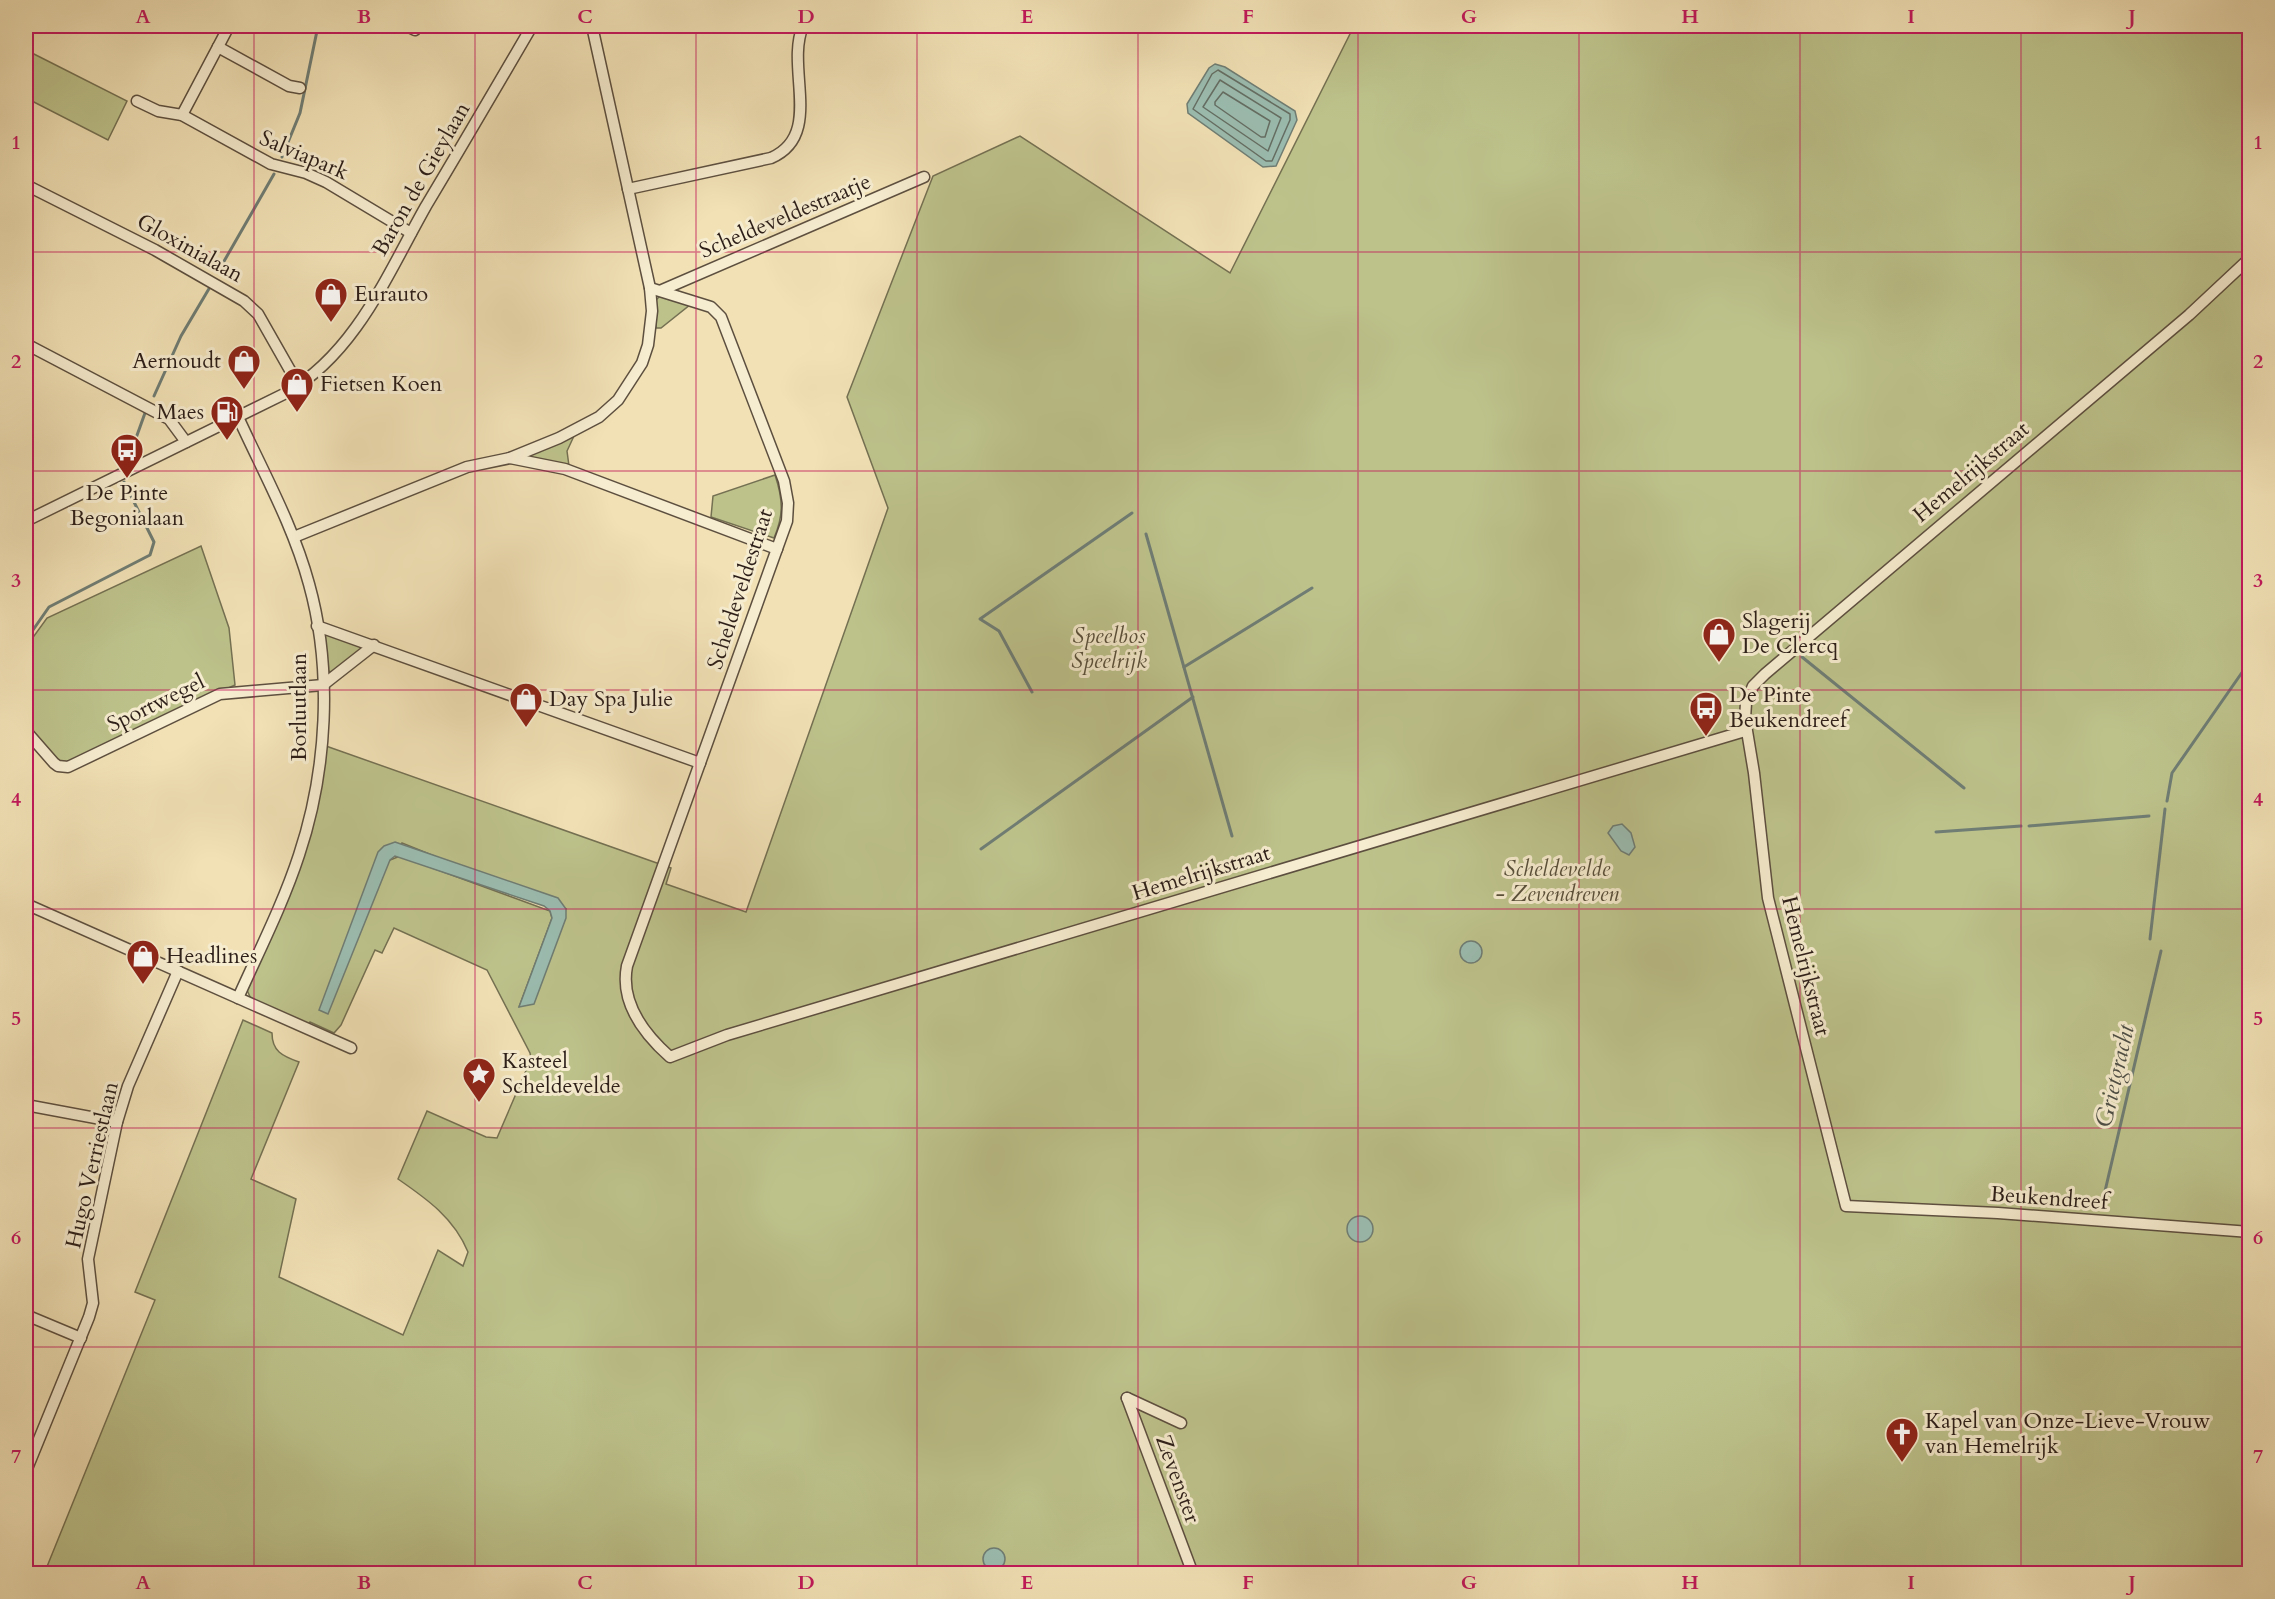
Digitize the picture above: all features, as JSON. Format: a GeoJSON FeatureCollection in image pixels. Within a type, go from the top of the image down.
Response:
{"type":"FeatureCollection","features":[{"type":"Feature","properties":{"kind":"street"},"geometry":{"type":"LineString","coordinates":[[182,115],[229,26]]}},
{"type":"Feature","properties":{"kind":"street","name":"Baron de Gieylaan"},"geometry":{"type":"LineString","coordinates":[[26,521],[299,386],[339,350],[357,327],[532,26]]}},
{"type":"Feature","properties":{"kind":"street"},"geometry":{"type":"LineString","coordinates":[[294,537],[467,467],[510,458],[577,429],[599,417],[618,400],[637,373],[648,345],[652,311],[650,288],[592,26]]}},
{"type":"Feature","properties":{"kind":"street"},"geometry":{"type":"LineString","coordinates":[[628,189],[771,158],[787,148],[794,140],[800,122],[796,54],[803,26]]}},
{"type":"Feature","properties":{"kind":"street"},"geometry":{"type":"LineString","coordinates":[[218,47],[289,86],[300,88]]}},
{"type":"Feature","properties":{"kind":"street","name":"Salviapark"},"geometry":{"type":"LineString","coordinates":[[137,101],[158,111],[182,115],[271,164],[306,173],[326,182],[411,233]]}},
{"type":"Feature","properties":{"kind":"street","name":"Scheldeveldestraatje"},"geometry":{"type":"LineString","coordinates":[[662,290],[924,177]]}},
{"type":"Feature","properties":{"kind":"street","name":"Gloxinialaan"},"geometry":{"type":"LineString","coordinates":[[26,185],[231,291],[258,314],[299,386]]}},
{"type":"Feature","properties":{"kind":"street","name":"Hemelrijkstraat"},"geometry":{"type":"LineString","coordinates":[[1846,1206],[1768,898],[1752,755],[1745,731],[1746,704],[1753,686],[2189,315],[2250,258]]}},
{"type":"Feature","properties":{"kind":"street","name":"Scheldeveldestraat"},"geometry":{"type":"LineString","coordinates":[[650,288],[711,307],[722,317],[784,481],[788,503],[787,521],[625,976],[631,1006],[636,1016],[653,1041],[670,1056]]}},
{"type":"Feature","properties":{"kind":"street"},"geometry":{"type":"LineString","coordinates":[[26,344],[169,419],[186,441]]}},
{"type":"Feature","properties":{"kind":"street","name":"Borluutlaan"},"geometry":{"type":"LineString","coordinates":[[238,417],[294,537],[310,586],[317,626],[322,685],[322,733],[318,774],[299,855],[238,998]]}},
{"type":"Feature","properties":{"kind":"street"},"geometry":{"type":"LineString","coordinates":[[510,458],[565,469],[777,549]]}},
{"type":"Feature","properties":{"kind":"street"},"geometry":{"type":"LineString","coordinates":[[317,626],[700,763]]}},
{"type":"Feature","properties":{"kind":"street"},"geometry":{"type":"LineString","coordinates":[[322,685],[374,645]]}},
{"type":"Feature","properties":{"kind":"street","name":"Sportwegel"},"geometry":{"type":"LineString","coordinates":[[26,730],[54,763],[68,767],[220,694],[322,685]]}},
{"type":"Feature","properties":{"kind":"street","name":"Hemelrijkstraat"},"geometry":{"type":"LineString","coordinates":[[670,1056],[727,1035],[1745,731]]}},
{"type":"Feature","properties":{"kind":"street"},"geometry":{"type":"LineString","coordinates":[[26,904],[351,1048]]}},
{"type":"Feature","properties":{"kind":"street","name":"Hugo Verriestlaan"},"geometry":{"type":"LineString","coordinates":[[26,1472],[93,1303],[88,1259],[117,1122],[128,1086],[178,971]]}},
{"type":"Feature","properties":{"kind":"street"},"geometry":{"type":"LineString","coordinates":[[26,1105],[117,1122]]}},
{"type":"Feature","properties":{"kind":"street","name":"Beukendreef"},"geometry":{"type":"LineString","coordinates":[[1846,1206],[2250,1232]]}},
{"type":"Feature","properties":{"kind":"street"},"geometry":{"type":"LineString","coordinates":[[26,1315],[81,1338]]}},
{"type":"Feature","properties":{"kind":"street","name":"Zevenster"},"geometry":{"type":"LineString","coordinates":[[1181,1423],[1127,1398],[1193,1574]]}},
{"type":"Feature","properties":{"kind":"green space","name":"Scheldevelde - Zevendreven"},"geometry":{"type":"Polygon","coordinates":[[[1354,26],[2249,26],[2249,1573],[44,1574],[155,1300],[135,1292],[243,1020],[272,1033],[276,1049],[299,1062],[251,1179],[296,1199],[279,1277],[403,1335],[438,1250],[463,1266],[468,1252],[455,1229],[439,1210],[398,1179],[427,1111],[486,1137],[497,1138],[531,1059],[487,970],[394,928],[382,953],[375,950],[341,1025],[334,1033],[310,1022],[308,1025],[251,999],[247,990],[295,879],[326,746],[671,868],[666,884],[746,912],[888,508],[847,397],[933,176],[1020,136],[1230,273],[1354,26]],[[402,843],[390,860],[400,856],[550,911],[552,918],[519,1007],[566,909],[402,843]]]}},
{"type":"Feature","properties":{"kind":"green space"},"geometry":{"type":"Polygon","coordinates":[[[26,50],[127,101],[108,140],[26,98],[26,50]]]}},
{"type":"Feature","properties":{"kind":"green space"},"geometry":{"type":"Polygon","coordinates":[[[661,295],[691,304],[661,328],[656,328],[656,300],[661,295]]]}},
{"type":"Feature","properties":{"kind":"green space"},"geometry":{"type":"Polygon","coordinates":[[[574,436],[567,451],[569,466],[528,458],[527,454],[574,436]]]}},
{"type":"Feature","properties":{"kind":"green space"},"geometry":{"type":"Polygon","coordinates":[[[775,475],[781,507],[780,522],[774,538],[711,517],[713,496],[775,475]]]}},
{"type":"Feature","properties":{"kind":"green space"},"geometry":{"type":"Polygon","coordinates":[[[201,546],[229,628],[235,685],[63,764],[51,756],[26,724],[26,647],[47,618],[201,546]]]}},
{"type":"Feature","properties":{"kind":"green space"},"geometry":{"type":"Polygon","coordinates":[[[324,635],[361,645],[362,651],[331,672],[326,670],[324,635]]]}},
{"type":"Feature","properties":{"kind":"water"},"geometry":{"type":"Polygon","coordinates":[[[1215,64],[1225,67],[1295,111],[1297,120],[1276,166],[1263,167],[1188,113],[1187,104],[1209,68],[1215,64]]]}},
{"type":"Feature","properties":{"kind":"water"},"geometry":{"type":"Polygon","coordinates":[[[1622,824],[1631,833],[1635,847],[1629,855],[1621,851],[1608,833],[1613,826],[1622,824]]]}},
{"type":"Feature","properties":{"kind":"water"},"geometry":{"type":"Polygon","coordinates":[[[395,842],[558,898],[566,909],[566,918],[534,1004],[519,1007],[552,918],[550,911],[544,906],[395,856],[390,860],[328,1014],[319,1010],[378,852],[384,846],[395,842]]]}},
{"type":"Feature","properties":{"kind":"water"},"geometry":{"type":"Polygon","coordinates":[[[1471,941],[1479,944],[1482,952],[1479,960],[1471,963],[1463,960],[1460,952],[1463,944],[1471,941]]]}},
{"type":"Feature","properties":{"kind":"water"},"geometry":{"type":"Polygon","coordinates":[[[1360,1216],[1370,1219],[1373,1229],[1370,1239],[1360,1242],[1350,1239],[1347,1229],[1350,1219],[1360,1216]]]}},
{"type":"Feature","properties":{"kind":"water"},"geometry":{"type":"Polygon","coordinates":[[[994,1548],[1002,1551],[1005,1559],[1002,1567],[994,1570],[986,1567],[983,1559],[986,1551],[994,1548]]]}},
{"type":"Feature","properties":{"kind":"waterway"},"geometry":{"type":"LineString","coordinates":[[282,157],[300,113],[318,26]]}},
{"type":"Feature","properties":{"kind":"waterway"},"geometry":{"type":"LineString","coordinates":[[219,270],[274,174]]}},
{"type":"Feature","properties":{"kind":"waterway"},"geometry":{"type":"LineString","coordinates":[[154,396],[181,336],[210,287]]}},
{"type":"Feature","properties":{"kind":"waterway"},"geometry":{"type":"LineString","coordinates":[[131,452],[145,413]]}},
{"type":"Feature","properties":{"kind":"waterway"},"geometry":{"type":"LineString","coordinates":[[26,640],[49,607],[150,555],[154,542],[124,482]]}},
{"type":"Feature","properties":{"kind":"waterway"},"geometry":{"type":"LineString","coordinates":[[1032,692],[999,631],[980,619],[1132,513]]}},
{"type":"Feature","properties":{"kind":"waterway"},"geometry":{"type":"LineString","coordinates":[[1146,534],[1232,836]]}},
{"type":"Feature","properties":{"kind":"waterway"},"geometry":{"type":"LineString","coordinates":[[1184,667],[1312,588]]}},
{"type":"Feature","properties":{"kind":"waterway"},"geometry":{"type":"LineString","coordinates":[[1802,657],[1964,788]]}},
{"type":"Feature","properties":{"kind":"waterway","name":"Grietgracht"},"geometry":{"type":"LineString","coordinates":[[2167,801],[2172,773],[2250,661]]}},
{"type":"Feature","properties":{"kind":"waterway"},"geometry":{"type":"LineString","coordinates":[[981,849],[1193,697]]}},
{"type":"Feature","properties":{"kind":"waterway","name":"Grietgracht"},"geometry":{"type":"LineString","coordinates":[[2150,939],[2165,809]]}},
{"type":"Feature","properties":{"kind":"waterway"},"geometry":{"type":"LineString","coordinates":[[2029,826],[2149,816]]}},
{"type":"Feature","properties":{"kind":"waterway"},"geometry":{"type":"LineString","coordinates":[[1936,832],[2021,826]]}},
{"type":"Feature","properties":{"kind":"waterway","name":"Grietgracht"},"geometry":{"type":"LineString","coordinates":[[2098,1206],[2102,1204],[2161,951]]}},
{"type":"Feature","properties":{"kind":"place","name":"Eurauto"},"geometry":{"type":"Point","coordinates":[331,323]}},
{"type":"Feature","properties":{"kind":"place","name":"Aernoudt"},"geometry":{"type":"Point","coordinates":[244,390]}},
{"type":"Feature","properties":{"kind":"place","name":"Fietsen Koen"},"geometry":{"type":"Point","coordinates":[297,413]}},
{"type":"Feature","properties":{"kind":"place","name":"Maes"},"geometry":{"type":"Point","coordinates":[227,441]}},
{"type":"Feature","properties":{"kind":"place","name":"De Pinte Begonialaan"},"geometry":{"type":"Point","coordinates":[127,479]}},
{"type":"Feature","properties":{"kind":"place","name":"Slagerij De Clercq"},"geometry":{"type":"Point","coordinates":[1719,663]}},
{"type":"Feature","properties":{"kind":"place","name":"Day Spa Julie"},"geometry":{"type":"Point","coordinates":[526,728]}},
{"type":"Feature","properties":{"kind":"place","name":"De Pinte Beukendreef"},"geometry":{"type":"Point","coordinates":[1706,737]}},
{"type":"Feature","properties":{"kind":"place","name":"Headlines"},"geometry":{"type":"Point","coordinates":[143,985]}},
{"type":"Feature","properties":{"kind":"place","name":"Kasteel Scheldevelde"},"geometry":{"type":"Point","coordinates":[479,1103]}},
{"type":"Feature","properties":{"kind":"place","name":"Kapel van Onze-Lieve-Vrouw van Hemelrijk"},"geometry":{"type":"Point","coordinates":[1902,1463]}},
{"type":"Feature","properties":{"kind":"park label","name":"Speelbos Speelrijk"},"geometry":{"type":"Point","coordinates":[1109,648]}}]}
